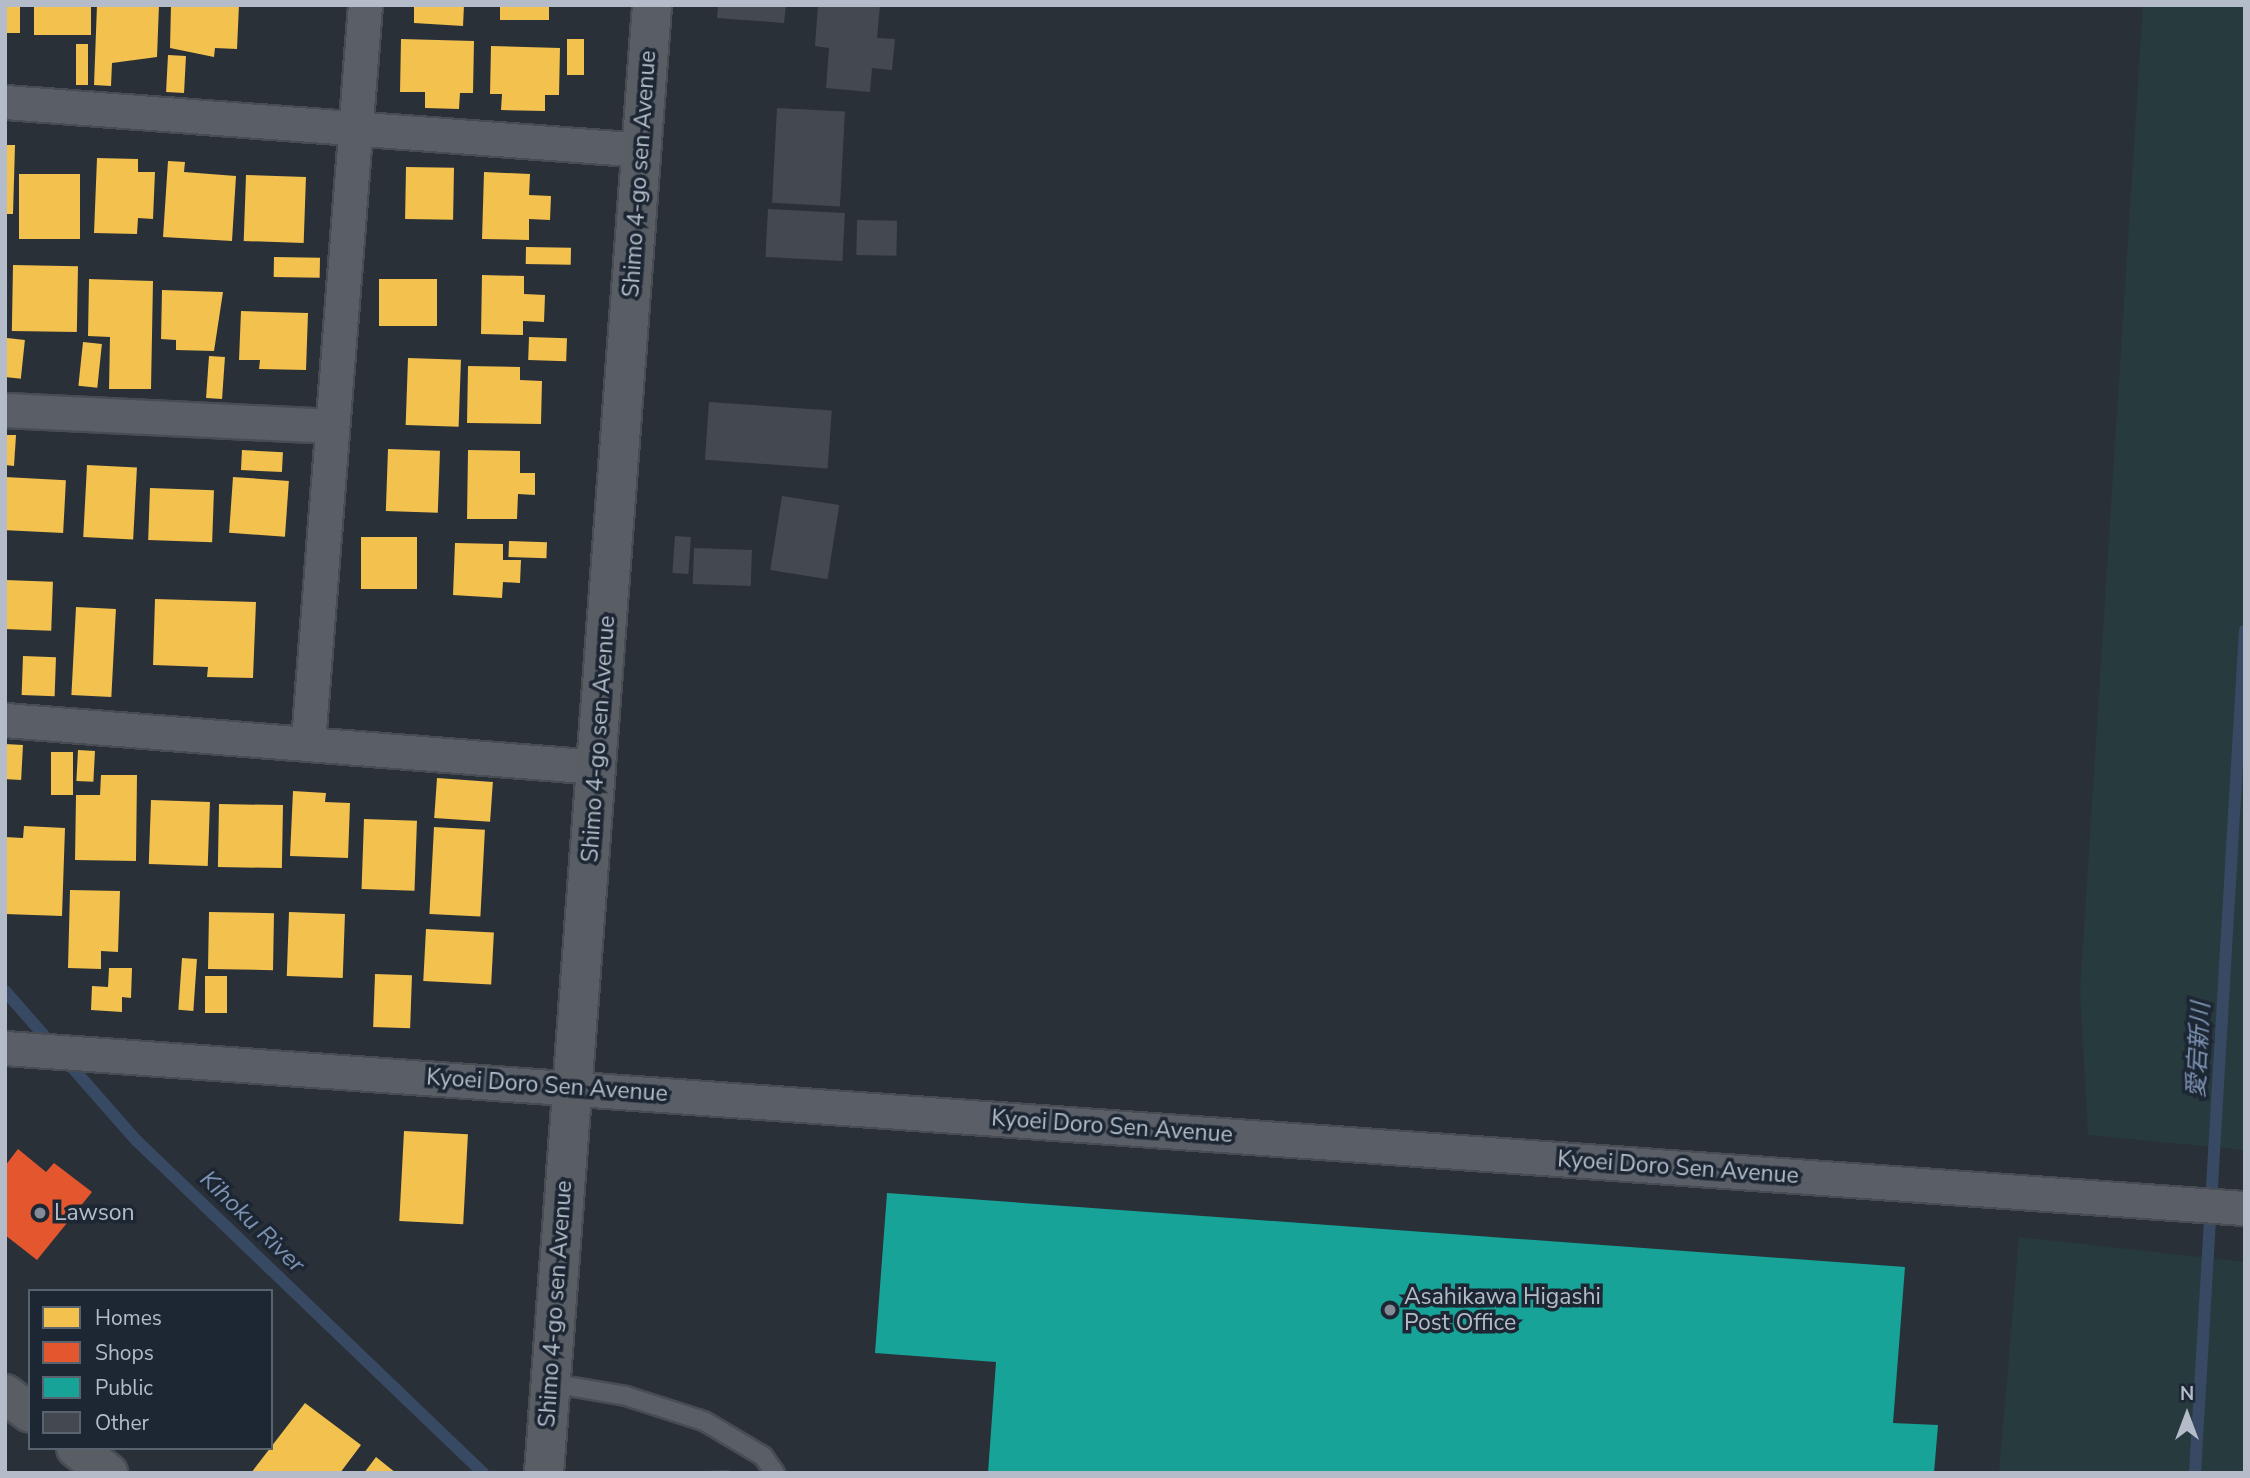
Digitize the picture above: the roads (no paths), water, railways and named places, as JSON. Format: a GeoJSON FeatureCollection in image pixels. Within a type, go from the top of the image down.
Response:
{"type":"FeatureCollection","features":[{"type":"Feature","properties":{"kind":"street"},"geometry":{"type":"LineString","coordinates":[[308,742],[365,5]]}},
{"type":"Feature","properties":{"kind":"street","name":"Shimo 4-go sen Avenue"},"geometry":{"type":"LineString","coordinates":[[544,1472],[570,1087],[597,767],[652,5]]}},
{"type":"Feature","properties":{"kind":"street"},"geometry":{"type":"LineString","coordinates":[[5,102],[643,150]]}},
{"type":"Feature","properties":{"kind":"street"},"geometry":{"type":"LineString","coordinates":[[5,410],[332,426]]}},
{"type":"Feature","properties":{"kind":"street"},"geometry":{"type":"LineString","coordinates":[[5,720],[597,767]]}},
{"type":"Feature","properties":{"kind":"street","name":"Kyoei Doro Sen Avenue"},"geometry":{"type":"LineString","coordinates":[[5,1048],[2245,1208]]}},
{"type":"Feature","properties":{"kind":"street"},"geometry":{"type":"LineString","coordinates":[[5,1394],[28,1411]]}},
{"type":"Feature","properties":{"kind":"street"},"geometry":{"type":"LineString","coordinates":[[79,1450],[108,1473]]}},
{"type":"Feature","properties":{"kind":"lane"},"geometry":{"type":"LineString","coordinates":[[550,1382],[626,1396],[704,1421],[764,1456],[775,1473]]}},
{"type":"Feature","properties":{"kind":"waterway","name":"愛宕新川"},"geometry":{"type":"LineString","coordinates":[[2195,1473],[2245,630]]}},
{"type":"Feature","properties":{"kind":"waterway","name":"Kihoku River"},"geometry":{"type":"LineString","coordinates":[[5,991],[137,1141],[483,1473]]}},
{"type":"Feature","properties":{"kind":"place","name":"Lawson"},"geometry":{"type":"Point","coordinates":[40,1213]}},
{"type":"Feature","properties":{"kind":"place","name":"Asahikawa Higashi Post Office"},"geometry":{"type":"Point","coordinates":[1390,1310]}}]}
